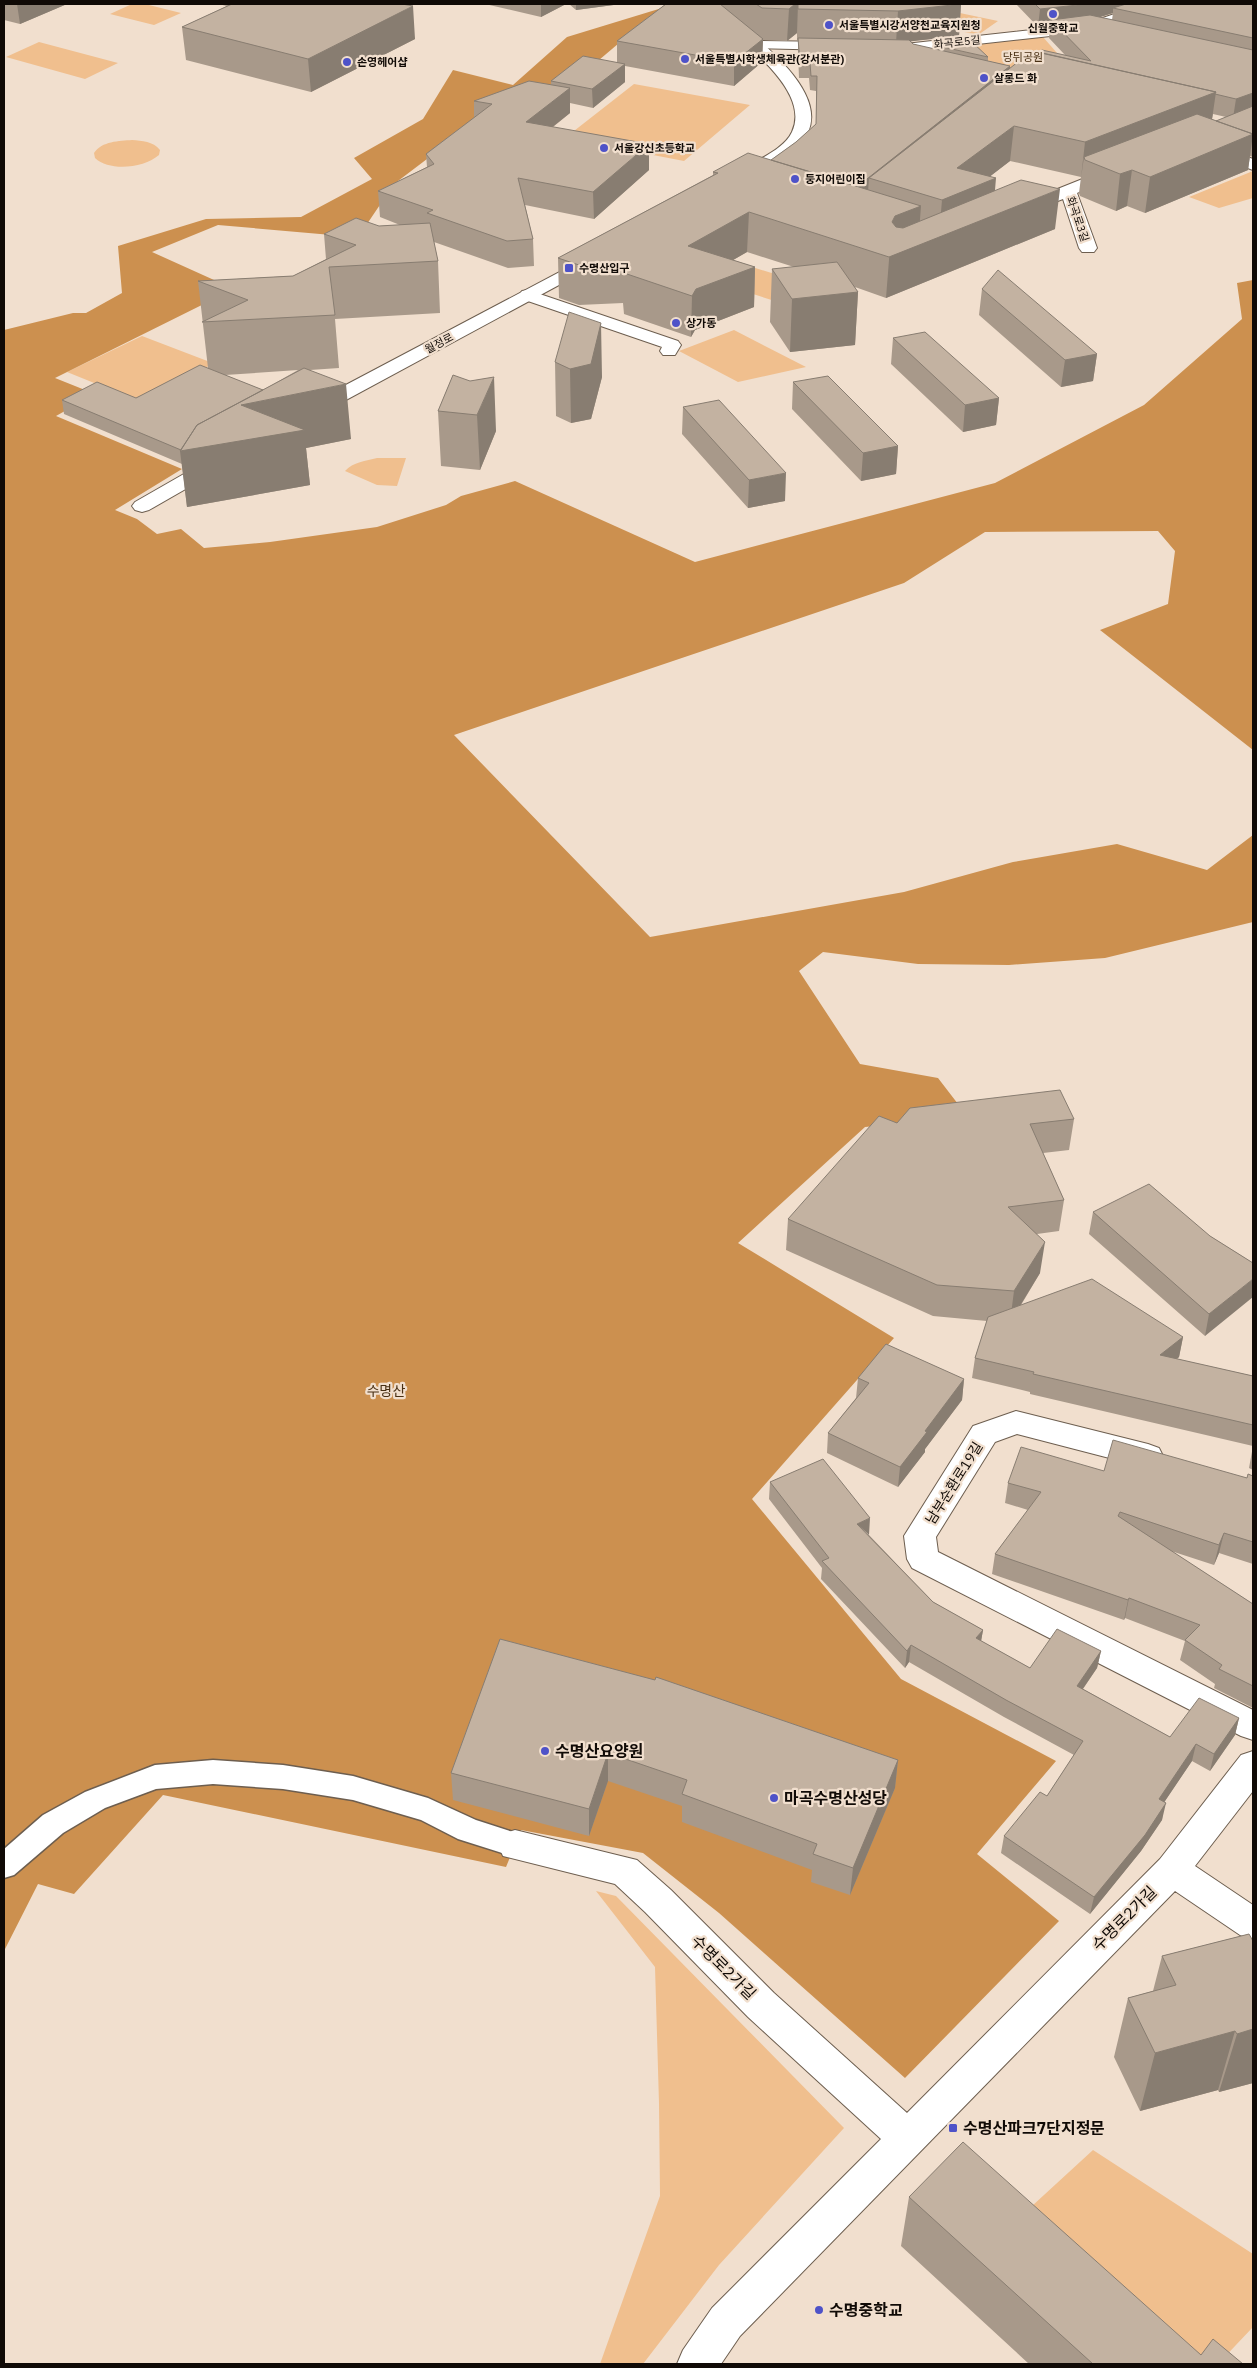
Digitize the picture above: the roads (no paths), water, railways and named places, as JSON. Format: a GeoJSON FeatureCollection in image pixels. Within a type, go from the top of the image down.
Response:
{"type":"FeatureCollection","features":[{"type":"Feature","properties":{"kind":"street"},"geometry":{"type":"LineString","coordinates":[[704,4],[785,73],[799,93],[805,114],[800,132],[782,151],[760,168],[732,184],[755,187]]}},
{"type":"Feature","properties":{"kind":"street","name":"화곡로5길"},"geometry":{"type":"LineString","coordinates":[[866,47],[896,49],[1087,28],[1156,4]]}},
{"type":"Feature","properties":{"kind":"street"},"geometry":{"type":"LineString","coordinates":[[1087,28],[1113,33]]}},
{"type":"Feature","properties":{"kind":"street"},"geometry":{"type":"LineString","coordinates":[[753,45],[847,46]]}},
{"type":"Feature","properties":{"kind":"street"},"geometry":{"type":"LineString","coordinates":[[896,49],[939,59]]}},
{"type":"Feature","properties":{"kind":"street"},"geometry":{"type":"LineString","coordinates":[[1201,145],[1253,165]]}},
{"type":"Feature","properties":{"kind":"street","name":"화곡로3길"},"geometry":{"type":"LineString","coordinates":[[1011,214],[1127,167]]}},
{"type":"Feature","properties":{"kind":"street","name":"화곡로3길"},"geometry":{"type":"LineString","coordinates":[[1068,190],[1088,248]]}},
{"type":"Feature","properties":{"kind":"street","name":"월정로"},"geometry":{"type":"LineString","coordinates":[[301,416],[606,253]]}},
{"type":"Feature","properties":{"kind":"street"},"geometry":{"type":"LineString","coordinates":[[528,295],[672,345],[669,351]]}},
{"type":"Feature","properties":{"kind":"street"},"geometry":{"type":"LineString","coordinates":[[142,506],[234,454]]}},
{"type":"Feature","properties":{"kind":"street","name":"남부순환로19길"},"geometry":{"type":"LineString","coordinates":[[1177,1463],[1016,1422],[984,1434],[920,1536],[923,1559],[1253,1726]]}},
{"type":"Feature","properties":{"kind":"street"},"geometry":{"type":"LineString","coordinates":[[1253,1765],[1172,1870],[1253,1924]]}},
{"type":"Feature","properties":{"kind":"street"},"geometry":{"type":"LineString","coordinates":[[4,1866],[53,1824],[95,1800],[155,1777],[213,1772],[283,1777],[353,1788],[428,1810],[468,1830],[515,1845]]}},
{"type":"Feature","properties":{"kind":"street","name":"수명로2가길"},"geometry":{"type":"LineString","coordinates":[[515,1845],[625,1871],[658,1901],[761,2005],[907,2138]]}},
{"type":"Feature","properties":{"kind":"street","name":"수명로2가길"},"geometry":{"type":"LineString","coordinates":[[697,2364],[726,2322],[1172,1870]]}},
{"type":"Feature","properties":{"kind":"place","name":"신월중학교"},"geometry":{"type":"Point","coordinates":[1053,14]}},
{"type":"Feature","properties":{"kind":"place","name":"서울특별시강서양천교육지원청"},"geometry":{"type":"Point","coordinates":[829,25]}},
{"type":"Feature","properties":{"kind":"place","name":"서울특별시학생체육관(강서분관)"},"geometry":{"type":"Point","coordinates":[685,59]}},
{"type":"Feature","properties":{"kind":"place","name":"손영헤어샵"},"geometry":{"type":"Point","coordinates":[347,62]}},
{"type":"Feature","properties":{"kind":"place","name":"살롱드 화"},"geometry":{"type":"Point","coordinates":[984,78]}},
{"type":"Feature","properties":{"kind":"place","name":"서울강신초등학교"},"geometry":{"type":"Point","coordinates":[604,148]}},
{"type":"Feature","properties":{"kind":"place","name":"둥지어린이집"},"geometry":{"type":"Point","coordinates":[795,179]}},
{"type":"Feature","properties":{"kind":"place","name":"수명산입구"},"geometry":{"type":"Point","coordinates":[569,268]}},
{"type":"Feature","properties":{"kind":"place","name":"상가동"},"geometry":{"type":"Point","coordinates":[676,323]}},
{"type":"Feature","properties":{"kind":"place","name":"수명산요양원"},"geometry":{"type":"Point","coordinates":[545,1751]}},
{"type":"Feature","properties":{"kind":"place","name":"마곡수명산성당"},"geometry":{"type":"Point","coordinates":[774,1798]}},
{"type":"Feature","properties":{"kind":"place","name":"수명산파크7단지정문"},"geometry":{"type":"Point","coordinates":[953,2128]}},
{"type":"Feature","properties":{"kind":"place","name":"수명중학교"},"geometry":{"type":"Point","coordinates":[819,2310]}},
{"type":"Feature","properties":{"kind":"park label","name":"당뒤공원"},"geometry":{"type":"Point","coordinates":[1023,57]}},
{"type":"Feature","properties":{"kind":"park label","name":"수명산"},"geometry":{"type":"Point","coordinates":[386,1391]}}]}
